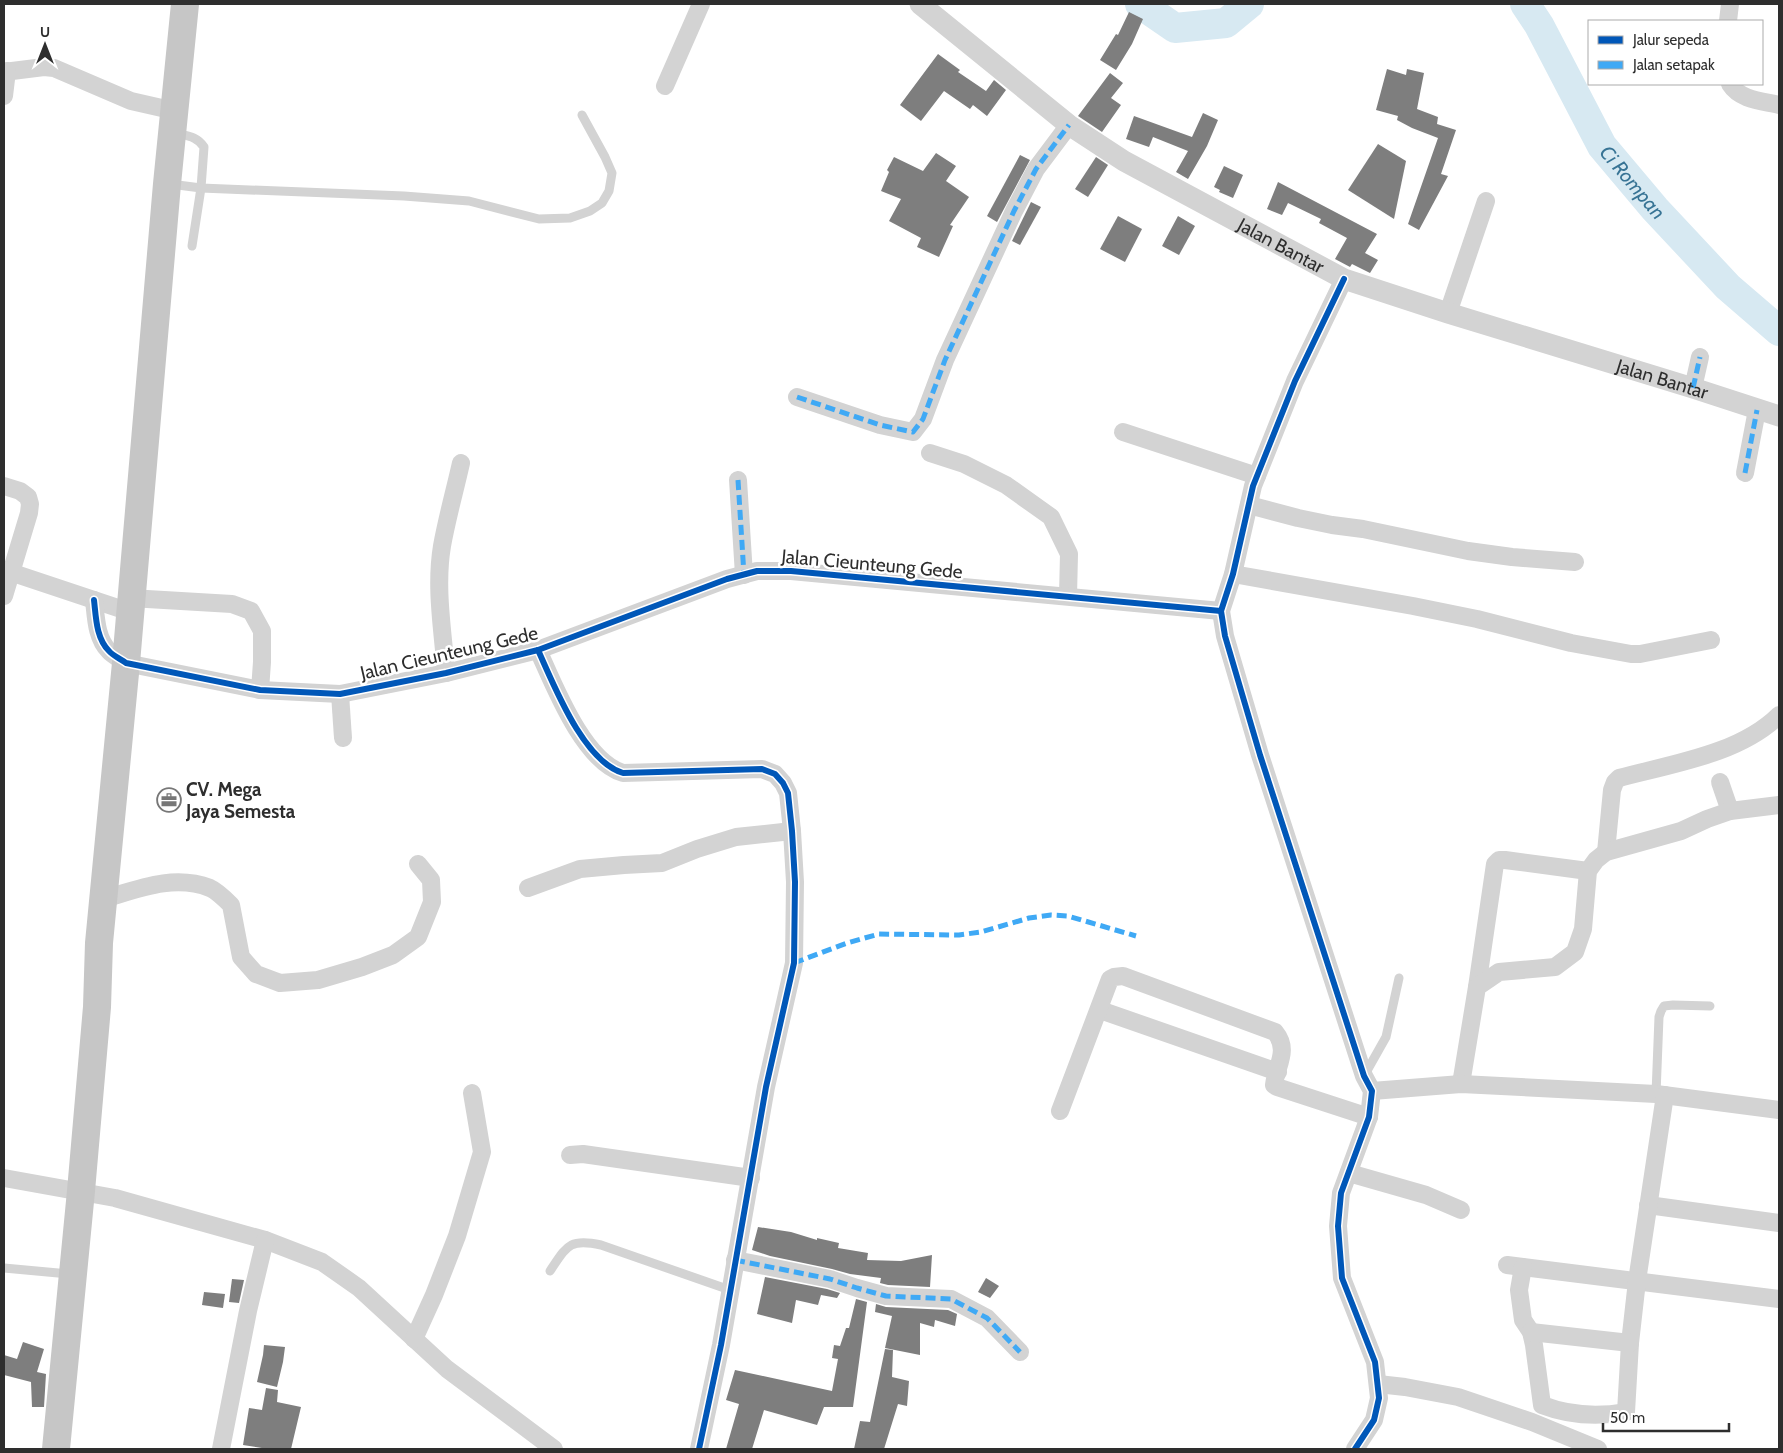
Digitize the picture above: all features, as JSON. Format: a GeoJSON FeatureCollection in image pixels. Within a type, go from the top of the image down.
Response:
{"type":"FeatureCollection","features":[{"type":"Feature","properties":{"kind":"main road"},"geometry":{"type":"LineString","coordinates":[[56,1449],[81,1191],[100,943],[167,184],[185,4]]}},
{"type":"Feature","properties":{"kind":"street"},"geometry":{"type":"LineString","coordinates":[[665,86],[700,4]]}},
{"type":"Feature","properties":{"kind":"street","name":"Jalan Bantar"},"geometry":{"type":"LineString","coordinates":[[920,4],[1069,125],[1124,161],[1344,279],[1779,416]]}},
{"type":"Feature","properties":{"kind":"street"},"geometry":{"type":"LineString","coordinates":[[1728,20],[1730,4]]}},
{"type":"Feature","properties":{"kind":"street"},"geometry":{"type":"LineString","coordinates":[[4,96],[6,72],[44,67],[54,68],[131,101],[174,122]]}},
{"type":"Feature","properties":{"kind":"street"},"geometry":{"type":"LineString","coordinates":[[1730,85],[1744,96],[1779,105]]}},
{"type":"Feature","properties":{"kind":"street"},"geometry":{"type":"LineString","coordinates":[[797,397],[880,425],[913,432],[918,427],[923,419],[945,360],[1014,211],[1036,168],[1069,125]]}},
{"type":"Feature","properties":{"kind":"street"},"geometry":{"type":"LineString","coordinates":[[1448,313],[1486,201]]}},
{"type":"Feature","properties":{"kind":"street"},"geometry":{"type":"LineString","coordinates":[[1344,279],[1295,381],[1257,476],[1233,574],[1221,611],[1225,636],[1260,755],[1368,1084],[1369,1117],[1341,1193],[1338,1226],[1342,1278],[1375,1362],[1378,1384],[1379,1398],[1374,1420],[1355,1449]]}},
{"type":"Feature","properties":{"kind":"street"},"geometry":{"type":"LineString","coordinates":[[1693,388],[1700,357]]}},
{"type":"Feature","properties":{"kind":"street"},"geometry":{"type":"LineString","coordinates":[[1745,473],[1757,410]]}},
{"type":"Feature","properties":{"kind":"street"},"geometry":{"type":"LineString","coordinates":[[1123,432],[1257,476]]}},
{"type":"Feature","properties":{"kind":"street"},"geometry":{"type":"LineString","coordinates":[[930,453],[964,464],[1006,485],[1051,517],[1069,554],[1068,596]]}},
{"type":"Feature","properties":{"kind":"street"},"geometry":{"type":"LineString","coordinates":[[446,673],[439,606],[442,547],[461,462]]}},
{"type":"Feature","properties":{"kind":"street"},"geometry":{"type":"LineString","coordinates":[[738,480],[744,575]]}},
{"type":"Feature","properties":{"kind":"street"},"geometry":{"type":"LineString","coordinates":[[4,486],[20,491],[28,497],[30,504],[29,513],[7,572],[4,596]]}},
{"type":"Feature","properties":{"kind":"street"},"geometry":{"type":"LineString","coordinates":[[1249,504],[1298,518],[1363,529],[1468,551],[1575,562]]}},
{"type":"Feature","properties":{"kind":"street","name":"Jalan Cieunteung Gede"},"geometry":{"type":"LineString","coordinates":[[126,663],[260,690],[340,694],[446,673],[538,650],[727,579],[757,571],[791,571],[1221,611]]}},
{"type":"Feature","properties":{"kind":"street"},"geometry":{"type":"LineString","coordinates":[[7,572],[94,600],[130,605],[232,604],[251,611],[262,632],[260,690]]}},
{"type":"Feature","properties":{"kind":"street"},"geometry":{"type":"LineString","coordinates":[[1233,574],[1413,606],[1477,619],[1571,643],[1631,654],[1649,653],[1711,640]]}},
{"type":"Feature","properties":{"kind":"street"},"geometry":{"type":"LineString","coordinates":[[94,600],[100,636],[108,651],[126,663]]}},
{"type":"Feature","properties":{"kind":"street"},"geometry":{"type":"LineString","coordinates":[[538,650],[567,714],[579,733],[613,770],[622,773],[762,769],[775,774],[784,783],[788,793],[795,882],[794,963],[766,1088],[721,1345],[699,1449]]}},
{"type":"Feature","properties":{"kind":"street"},"geometry":{"type":"LineString","coordinates":[[340,694],[343,738]]}},
{"type":"Feature","properties":{"kind":"street"},"geometry":{"type":"LineString","coordinates":[[1606,852],[1612,790],[1619,778],[1731,746],[1755,734],[1779,715]]}},
{"type":"Feature","properties":{"kind":"street"},"geometry":{"type":"LineString","coordinates":[[1720,782],[1730,811]]}},
{"type":"Feature","properties":{"kind":"street"},"geometry":{"type":"LineString","coordinates":[[1477,987],[1499,972],[1555,967],[1575,952],[1583,929],[1588,871],[1596,860],[1606,852],[1681,831],[1730,811],[1779,805]]}},
{"type":"Feature","properties":{"kind":"street"},"geometry":{"type":"LineString","coordinates":[[528,888],[580,870],[662,863],[697,849],[736,837],[792,830]]}},
{"type":"Feature","properties":{"kind":"street"},"geometry":{"type":"LineString","coordinates":[[1460,1084],[1477,987],[1495,864],[1499,860],[1505,860],[1588,871]]}},
{"type":"Feature","properties":{"kind":"street"},"geometry":{"type":"LineString","coordinates":[[104,899],[154,884],[185,882],[211,888],[231,905],[241,957],[256,974],[280,983],[318,980],[362,968],[393,955],[418,937],[432,902],[431,880],[418,864]]}},
{"type":"Feature","properties":{"kind":"street"},"geometry":{"type":"LineString","coordinates":[[1060,1111],[1100,1010],[1110,979],[1123,976],[1275,1032],[1281,1039],[1282,1046],[1278,1072],[1274,1082],[1277,1088],[1369,1117]]}},
{"type":"Feature","properties":{"kind":"street"},"geometry":{"type":"LineString","coordinates":[[1100,1010],[1278,1072]]}},
{"type":"Feature","properties":{"kind":"street"},"geometry":{"type":"LineString","coordinates":[[1368,1084],[1460,1084],[1660,1095],[1779,1110]]}},
{"type":"Feature","properties":{"kind":"street"},"geometry":{"type":"LineString","coordinates":[[414,1339],[434,1295],[457,1236],[482,1152],[472,1093]]}},
{"type":"Feature","properties":{"kind":"street"},"geometry":{"type":"LineString","coordinates":[[1660,1095],[1648,1205],[1637,1281],[1630,1343],[1626,1412],[1605,1416],[1558,1412],[1542,1405],[1534,1345],[1531,1332],[1523,1320],[1515,1266],[1637,1281],[1779,1299]]}},
{"type":"Feature","properties":{"kind":"street"},"geometry":{"type":"LineString","coordinates":[[570,1155],[583,1154],[751,1178]]}},
{"type":"Feature","properties":{"kind":"street"},"geometry":{"type":"LineString","coordinates":[[1349,1173],[1426,1195],[1461,1210]]}},
{"type":"Feature","properties":{"kind":"street"},"geometry":{"type":"LineString","coordinates":[[4,1178],[115,1198],[265,1240],[322,1262],[358,1288],[447,1369],[554,1449]]}},
{"type":"Feature","properties":{"kind":"street"},"geometry":{"type":"LineString","coordinates":[[1648,1205],[1779,1223]]}},
{"type":"Feature","properties":{"kind":"street"},"geometry":{"type":"LineString","coordinates":[[221,1449],[248,1311],[265,1240]]}},
{"type":"Feature","properties":{"kind":"street"},"geometry":{"type":"LineString","coordinates":[[735,1260],[830,1279],[886,1296],[951,1299],[987,1318],[1020,1352]]}},
{"type":"Feature","properties":{"kind":"street"},"geometry":{"type":"LineString","coordinates":[[1531,1332],[1630,1343]]}},
{"type":"Feature","properties":{"kind":"street"},"geometry":{"type":"LineString","coordinates":[[1378,1384],[1458,1397],[1532,1422],[1598,1449]]}},
{"type":"Feature","properties":{"kind":"lane"},"geometry":{"type":"LineString","coordinates":[[167,184],[201,188],[404,196],[469,201],[539,219],[570,218],[590,211],[602,203],[610,190],[612,173],[605,156],[582,115]]}},
{"type":"Feature","properties":{"kind":"lane"},"geometry":{"type":"LineString","coordinates":[[174,122],[200,141],[204,147],[201,188],[192,246]]}},
{"type":"Feature","properties":{"kind":"lane"},"geometry":{"type":"LineString","coordinates":[[1368,1084],[1386,1037],[1398,978]]}},
{"type":"Feature","properties":{"kind":"lane"},"geometry":{"type":"LineString","coordinates":[[1660,1095],[1661,1011],[1664,1006],[1673,1005],[1710,1006]]}},
{"type":"Feature","properties":{"kind":"lane"},"geometry":{"type":"LineString","coordinates":[[550,1271],[567,1247],[585,1241],[730,1290]]}},
{"type":"Feature","properties":{"kind":"lane"},"geometry":{"type":"LineString","coordinates":[[4,1268],[72,1274]]}},
{"type":"Feature","properties":{"kind":"building"},"geometry":{"type":"Polygon","coordinates":[[[1129,12],[1143,19],[1132,44],[1116,70],[1100,60],[1116,34],[1118,35],[1129,12]]]}},
{"type":"Feature","properties":{"kind":"building"},"geometry":{"type":"Polygon","coordinates":[[[938,54],[960,70],[958,72],[986,91],[994,80],[1006,90],[987,116],[973,105],[970,109],[944,91],[921,121],[900,105],[938,54]]]}},
{"type":"Feature","properties":{"kind":"building"},"geometry":{"type":"Polygon","coordinates":[[[1387,69],[1406,75],[1407,69],[1424,73],[1417,109],[1438,117],[1437,124],[1456,130],[1441,174],[1448,176],[1419,230],[1408,224],[1438,138],[1397,120],[1398,116],[1376,110],[1387,69]]]}},
{"type":"Feature","properties":{"kind":"building"},"geometry":{"type":"Polygon","coordinates":[[[1110,73],[1123,83],[1111,98],[1121,105],[1102,132],[1078,116],[1110,73]]]}},
{"type":"Feature","properties":{"kind":"building"},"geometry":{"type":"Polygon","coordinates":[[[1203,113],[1218,120],[1207,146],[1188,179],[1176,172],[1188,151],[1153,137],[1149,147],[1126,139],[1134,116],[1192,137],[1203,113]]]}},
{"type":"Feature","properties":{"kind":"building"},"geometry":{"type":"Polygon","coordinates":[[[1378,144],[1406,161],[1394,219],[1348,190],[1378,144]]]}},
{"type":"Feature","properties":{"kind":"building"},"geometry":{"type":"Polygon","coordinates":[[[936,153],[956,166],[946,181],[969,197],[950,225],[953,226],[939,257],[917,247],[921,238],[889,221],[901,199],[881,191],[889,172],[887,170],[894,157],[923,171],[936,153]]]}},
{"type":"Feature","properties":{"kind":"building"},"geometry":{"type":"Polygon","coordinates":[[[1020,155],[1030,160],[997,222],[987,216],[1020,155]]]}},
{"type":"Feature","properties":{"kind":"building"},"geometry":{"type":"Polygon","coordinates":[[[1096,157],[1108,165],[1088,197],[1075,189],[1096,157]]]}},
{"type":"Feature","properties":{"kind":"building"},"geometry":{"type":"Polygon","coordinates":[[[1224,166],[1243,175],[1233,198],[1219,192],[1220,190],[1214,187],[1224,166]]]}},
{"type":"Feature","properties":{"kind":"building"},"geometry":{"type":"Polygon","coordinates":[[[1278,182],[1377,234],[1365,253],[1378,260],[1370,273],[1352,264],[1350,267],[1335,259],[1347,238],[1319,223],[1321,219],[1288,203],[1282,215],[1267,209],[1278,182]]]}},
{"type":"Feature","properties":{"kind":"building"},"geometry":{"type":"Polygon","coordinates":[[[1031,202],[1041,207],[1020,245],[1012,241],[1031,202]]]}},
{"type":"Feature","properties":{"kind":"building"},"geometry":{"type":"Polygon","coordinates":[[[1118,216],[1142,229],[1125,262],[1100,249],[1118,216]]]}},
{"type":"Feature","properties":{"kind":"building"},"geometry":{"type":"Polygon","coordinates":[[[1178,216],[1195,226],[1179,255],[1162,246],[1178,216]]]}},
{"type":"Feature","properties":{"kind":"building"},"geometry":{"type":"Polygon","coordinates":[[[758,1227],[839,1243],[838,1248],[868,1253],[867,1260],[901,1261],[932,1255],[930,1287],[888,1285],[880,1283],[881,1278],[850,1274],[770,1256],[752,1250],[758,1227]]]}},
{"type":"Feature","properties":{"kind":"building"},"geometry":{"type":"Polygon","coordinates":[[[765,1277],[840,1293],[837,1298],[821,1295],[818,1305],[796,1300],[792,1323],[757,1314],[765,1277]]]}},
{"type":"Feature","properties":{"kind":"building"},"geometry":{"type":"Polygon","coordinates":[[[986,1278],[999,1286],[990,1298],[978,1292],[986,1278]]]}},
{"type":"Feature","properties":{"kind":"building"},"geometry":{"type":"Polygon","coordinates":[[[232,1279],[244,1280],[239,1303],[229,1302],[232,1279]]]}},
{"type":"Feature","properties":{"kind":"building"},"geometry":{"type":"Polygon","coordinates":[[[204,1292],[225,1294],[223,1308],[202,1305],[204,1292]]]}},
{"type":"Feature","properties":{"kind":"building"},"geometry":{"type":"Polygon","coordinates":[[[856,1299],[867,1302],[853,1407],[824,1407],[817,1425],[764,1410],[752,1449],[726,1449],[739,1404],[726,1400],[735,1370],[832,1391],[838,1359],[832,1358],[834,1345],[840,1346],[846,1328],[849,1328],[856,1299]]]}},
{"type":"Feature","properties":{"kind":"building"},"geometry":{"type":"Polygon","coordinates":[[[876,1304],[886,1307],[948,1310],[957,1314],[955,1326],[935,1320],[934,1327],[920,1323],[920,1355],[885,1348],[892,1316],[875,1312],[876,1304]]]}},
{"type":"Feature","properties":{"kind":"building"},"geometry":{"type":"Polygon","coordinates":[[[23,1342],[44,1349],[37,1372],[46,1374],[44,1407],[32,1407],[31,1382],[4,1375],[4,1355],[17,1359],[23,1342]]]}},
{"type":"Feature","properties":{"kind":"building"},"geometry":{"type":"Polygon","coordinates":[[[264,1345],[285,1347],[277,1387],[257,1382],[264,1345]]]}},
{"type":"Feature","properties":{"kind":"building"},"geometry":{"type":"Polygon","coordinates":[[[885,1349],[893,1350],[892,1377],[909,1381],[907,1406],[898,1404],[884,1449],[854,1449],[860,1421],[870,1422],[885,1349]]]}},
{"type":"Feature","properties":{"kind":"building"},"geometry":{"type":"Polygon","coordinates":[[[266,1388],[278,1390],[277,1402],[301,1407],[291,1449],[268,1449],[243,1445],[249,1408],[262,1410],[266,1388]]]}},
{"type":"Feature","properties":{"kind":"waterway","name":"Ci Rompan"},"geometry":{"type":"LineString","coordinates":[[1140,4],[1175,28],[1226,23],[1249,4]]}},
{"type":"Feature","properties":{"kind":"waterway","name":"Ci Rompan"},"geometry":{"type":"LineString","coordinates":[[1525,4],[1539,25],[1602,146],[1655,209],[1728,287],[1779,331]]}},
{"type":"Feature","properties":{"kind":"marked path"},"geometry":{"type":"LineString","coordinates":[[797,397],[880,425],[913,432],[923,419],[945,360],[1014,211],[1036,169],[1069,125]]}},
{"type":"Feature","properties":{"kind":"marked path"},"geometry":{"type":"LineString","coordinates":[[1693,388],[1700,357]]}},
{"type":"Feature","properties":{"kind":"marked path"},"geometry":{"type":"LineString","coordinates":[[1745,473],[1757,410]]}},
{"type":"Feature","properties":{"kind":"marked path"},"geometry":{"type":"LineString","coordinates":[[738,480],[744,575]]}},
{"type":"Feature","properties":{"kind":"marked path"},"geometry":{"type":"LineString","coordinates":[[794,963],[847,943],[879,934],[959,935],[981,932],[1029,918],[1051,915],[1068,916],[1136,936]]}},
{"type":"Feature","properties":{"kind":"marked path"},"geometry":{"type":"LineString","coordinates":[[735,1260],[830,1279],[886,1296],[951,1299],[987,1318],[1020,1352]]}},
{"type":"Feature","properties":{"kind":"cycle path"},"geometry":{"type":"LineString","coordinates":[[1344,279],[1295,381],[1253,486],[1233,574],[1221,611],[1225,636],[1260,755],[1364,1076],[1372,1091],[1369,1117],[1341,1193],[1338,1226],[1342,1278],[1375,1362],[1379,1398],[1374,1420],[1355,1449]]}},
{"type":"Feature","properties":{"kind":"cycle path"},"geometry":{"type":"LineString","coordinates":[[94,600],[97,627],[101,640],[111,653],[126,663],[260,690],[340,694],[446,673],[538,650],[727,579],[757,571],[791,571],[1221,611]]}},
{"type":"Feature","properties":{"kind":"cycle path"},"geometry":{"type":"LineString","coordinates":[[538,650],[561,701],[583,738],[595,754],[609,766],[623,773],[762,769],[775,774],[783,783],[788,793],[795,882],[794,963],[766,1087],[721,1345],[699,1449]]}},
{"type":"Feature","properties":{"kind":"place","name":"CV. Mega Jaya Semesta"},"geometry":{"type":"Point","coordinates":[169,800]}}]}
